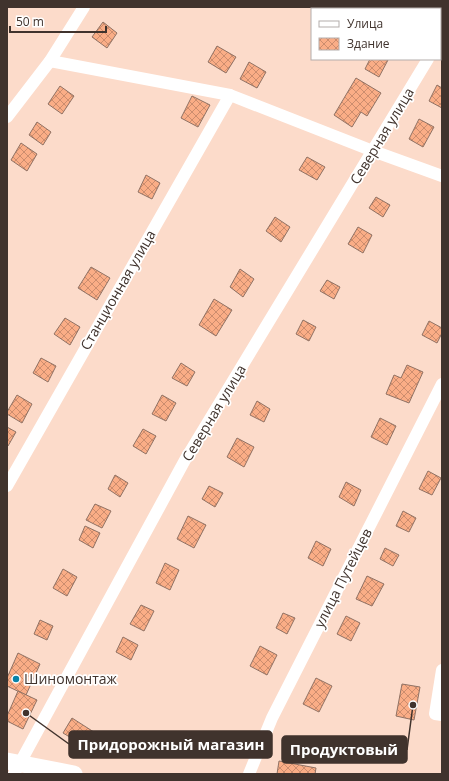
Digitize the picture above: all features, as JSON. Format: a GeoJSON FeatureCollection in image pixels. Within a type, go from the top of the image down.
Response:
{"type":"FeatureCollection","features":[{"type":"Feature","properties":{"kind":"street"},"geometry":{"type":"LineString","coordinates":[[7,117],[50,61],[84,7]]}},
{"type":"Feature","properties":{"kind":"street","name":"Северная улица"},"geometry":{"type":"LineString","coordinates":[[13,766],[186,460],[427,60]]}},
{"type":"Feature","properties":{"kind":"street"},"geometry":{"type":"LineString","coordinates":[[50,61],[230,96],[442,176]]}},
{"type":"Feature","properties":{"kind":"street","name":"Станционная улица"},"geometry":{"type":"LineString","coordinates":[[7,486],[230,96]]}},
{"type":"Feature","properties":{"kind":"street","name":"улица Путейцев"},"geometry":{"type":"LineString","coordinates":[[249,774],[272,718],[441,389]]}},
{"type":"Feature","properties":{"kind":"street"},"geometry":{"type":"LineString","coordinates":[[442,670],[435,714],[442,715]]}},
{"type":"Feature","properties":{"kind":"street"},"geometry":{"type":"LineString","coordinates":[[13,766],[74,774]]}},
{"type":"Feature","properties":{"kind":"building"},"geometry":{"type":"Polygon","coordinates":[[[103,22],[117,33],[107,48],[92,37],[103,22]]]}},
{"type":"Feature","properties":{"kind":"building"},"geometry":{"type":"Polygon","coordinates":[[[217,46],[236,57],[226,73],[208,62],[217,46]]]}},
{"type":"Feature","properties":{"kind":"building"},"geometry":{"type":"Polygon","coordinates":[[[370,60],[388,60],[379,77],[365,69],[370,60]]]}},
{"type":"Feature","properties":{"kind":"building"},"geometry":{"type":"Polygon","coordinates":[[[249,62],[266,72],[257,88],[240,79],[249,62]]]}},
{"type":"Feature","properties":{"kind":"building"},"geometry":{"type":"Polygon","coordinates":[[[356,78],[381,93],[367,116],[361,112],[352,127],[334,115],[356,78]]]}},
{"type":"Feature","properties":{"kind":"building"},"geometry":{"type":"Polygon","coordinates":[[[437,85],[442,88],[442,108],[429,101],[437,85]]]}},
{"type":"Feature","properties":{"kind":"building"},"geometry":{"type":"Polygon","coordinates":[[[60,86],[74,96],[62,114],[48,104],[60,86]]]}},
{"type":"Feature","properties":{"kind":"building"},"geometry":{"type":"Polygon","coordinates":[[[192,96],[210,105],[198,127],[181,118],[192,96]]]}},
{"type":"Feature","properties":{"kind":"building"},"geometry":{"type":"Polygon","coordinates":[[[419,119],[434,127],[423,147],[409,139],[419,119]]]}},
{"type":"Feature","properties":{"kind":"building"},"geometry":{"type":"Polygon","coordinates":[[[37,122],[51,132],[43,145],[29,135],[37,122]]]}},
{"type":"Feature","properties":{"kind":"building"},"geometry":{"type":"Polygon","coordinates":[[[21,143],[37,154],[27,171],[11,160],[21,143]]]}},
{"type":"Feature","properties":{"kind":"building"},"geometry":{"type":"Polygon","coordinates":[[[307,157],[325,167],[317,180],[299,170],[307,157]]]}},
{"type":"Feature","properties":{"kind":"building"},"geometry":{"type":"Polygon","coordinates":[[[146,175],[160,183],[152,199],[138,192],[146,175]]]}},
{"type":"Feature","properties":{"kind":"building"},"geometry":{"type":"Polygon","coordinates":[[[376,197],[390,205],[383,217],[369,208],[376,197]]]}},
{"type":"Feature","properties":{"kind":"building"},"geometry":{"type":"Polygon","coordinates":[[[275,217],[290,227],[281,242],[266,231],[275,217]]]}},
{"type":"Feature","properties":{"kind":"building"},"geometry":{"type":"Polygon","coordinates":[[[358,227],[372,235],[363,253],[348,244],[358,227]]]}},
{"type":"Feature","properties":{"kind":"building"},"geometry":{"type":"Polygon","coordinates":[[[91,267],[110,278],[97,300],[78,288],[91,267]]]}},
{"type":"Feature","properties":{"kind":"building"},"geometry":{"type":"Polygon","coordinates":[[[240,269],[254,279],[243,297],[230,287],[240,269]]]}},
{"type":"Feature","properties":{"kind":"building"},"geometry":{"type":"Polygon","coordinates":[[[327,280],[340,287],[334,299],[320,291],[327,280]]]}},
{"type":"Feature","properties":{"kind":"building"},"geometry":{"type":"Polygon","coordinates":[[[214,299],[232,310],[216,336],[199,325],[214,299]]]}},
{"type":"Feature","properties":{"kind":"building"},"geometry":{"type":"Polygon","coordinates":[[[65,318],[80,327],[70,345],[54,334],[65,318]]]}},
{"type":"Feature","properties":{"kind":"building"},"geometry":{"type":"Polygon","coordinates":[[[303,320],[316,327],[309,341],[296,334],[303,320]]]}},
{"type":"Feature","properties":{"kind":"building"},"geometry":{"type":"Polygon","coordinates":[[[429,321],[442,328],[442,333],[437,343],[422,335],[429,321]]]}},
{"type":"Feature","properties":{"kind":"building"},"geometry":{"type":"Polygon","coordinates":[[[41,358],[56,366],[48,382],[33,373],[41,358]]]}},
{"type":"Feature","properties":{"kind":"building"},"geometry":{"type":"Polygon","coordinates":[[[181,363],[195,372],[187,386],[172,378],[181,363]]]}},
{"type":"Feature","properties":{"kind":"building"},"geometry":{"type":"Polygon","coordinates":[[[407,365],[423,372],[409,403],[386,394],[394,375],[401,378],[407,365]]]}},
{"type":"Feature","properties":{"kind":"building"},"geometry":{"type":"Polygon","coordinates":[[[17,395],[32,404],[22,423],[7,414],[17,395]]]}},
{"type":"Feature","properties":{"kind":"building"},"geometry":{"type":"Polygon","coordinates":[[[162,395],[176,403],[166,421],[152,414],[162,395]]]}},
{"type":"Feature","properties":{"kind":"building"},"geometry":{"type":"Polygon","coordinates":[[[257,401],[270,409],[264,422],[250,415],[257,401]]]}},
{"type":"Feature","properties":{"kind":"building"},"geometry":{"type":"Polygon","coordinates":[[[380,418],[396,426],[387,445],[371,437],[380,418]]]}},
{"type":"Feature","properties":{"kind":"building"},"geometry":{"type":"Polygon","coordinates":[[[7,427],[16,432],[8,446],[7,445],[7,427]]]}},
{"type":"Feature","properties":{"kind":"building"},"geometry":{"type":"Polygon","coordinates":[[[143,429],[156,436],[146,454],[133,446],[143,429]]]}},
{"type":"Feature","properties":{"kind":"building"},"geometry":{"type":"Polygon","coordinates":[[[237,438],[254,447],[244,467],[227,457],[237,438]]]}},
{"type":"Feature","properties":{"kind":"building"},"geometry":{"type":"Polygon","coordinates":[[[428,471],[441,478],[432,495],[419,489],[428,471]]]}},
{"type":"Feature","properties":{"kind":"building"},"geometry":{"type":"Polygon","coordinates":[[[115,475],[128,483],[120,497],[108,489],[115,475]]]}},
{"type":"Feature","properties":{"kind":"building"},"geometry":{"type":"Polygon","coordinates":[[[346,482],[361,490],[354,506],[339,497],[346,482]]]}},
{"type":"Feature","properties":{"kind":"building"},"geometry":{"type":"Polygon","coordinates":[[[209,486],[223,493],[215,507],[202,499],[209,486]]]}},
{"type":"Feature","properties":{"kind":"building"},"geometry":{"type":"Polygon","coordinates":[[[95,504],[111,511],[102,528],[86,520],[95,504]]]}},
{"type":"Feature","properties":{"kind":"building"},"geometry":{"type":"Polygon","coordinates":[[[403,511],[416,518],[409,532],[396,526],[403,511]]]}},
{"type":"Feature","properties":{"kind":"building"},"geometry":{"type":"Polygon","coordinates":[[[188,516],[206,525],[194,548],[177,539],[188,516]]]}},
{"type":"Feature","properties":{"kind":"building"},"geometry":{"type":"Polygon","coordinates":[[[85,526],[100,533],[93,548],[79,540],[85,526]]]}},
{"type":"Feature","properties":{"kind":"building"},"geometry":{"type":"Polygon","coordinates":[[[316,541],[331,549],[323,566],[308,558],[316,541]]]}},
{"type":"Feature","properties":{"kind":"building"},"geometry":{"type":"Polygon","coordinates":[[[385,548],[399,555],[393,566],[380,559],[385,548]]]}},
{"type":"Feature","properties":{"kind":"building"},"geometry":{"type":"Polygon","coordinates":[[[165,563],[179,570],[170,590],[156,583],[165,563]]]}},
{"type":"Feature","properties":{"kind":"building"},"geometry":{"type":"Polygon","coordinates":[[[63,569],[77,577],[67,596],[53,588],[63,569]]]}},
{"type":"Feature","properties":{"kind":"building"},"geometry":{"type":"Polygon","coordinates":[[[367,576],[384,584],[372,606],[356,599],[367,576]]]}},
{"type":"Feature","properties":{"kind":"building"},"geometry":{"type":"Polygon","coordinates":[[[141,605],[154,611],[144,631],[130,624],[141,605]]]}},
{"type":"Feature","properties":{"kind":"building"},"geometry":{"type":"Polygon","coordinates":[[[283,613],[295,618],[287,634],[276,628],[283,613]]]}},
{"type":"Feature","properties":{"kind":"building"},"geometry":{"type":"Polygon","coordinates":[[[346,616],[360,623],[351,641],[337,634],[346,616]]]}},
{"type":"Feature","properties":{"kind":"building"},"geometry":{"type":"Polygon","coordinates":[[[40,620],[53,626],[47,640],[34,634],[40,620]]]}},
{"type":"Feature","properties":{"kind":"building"},"geometry":{"type":"Polygon","coordinates":[[[123,637],[138,645],[131,660],[116,652],[123,637]]]}},
{"type":"Feature","properties":{"kind":"building"},"geometry":{"type":"Polygon","coordinates":[[[260,646],[277,655],[267,675],[250,666],[260,646]]]}},
{"type":"Feature","properties":{"kind":"building"},"geometry":{"type":"Polygon","coordinates":[[[18,653],[40,664],[26,695],[7,686],[7,678],[18,653]]]}},
{"type":"Feature","properties":{"kind":"building"},"geometry":{"type":"Polygon","coordinates":[[[316,678],[332,686],[319,712],[303,704],[316,678]]]}},
{"type":"Feature","properties":{"kind":"building"},"geometry":{"type":"Polygon","coordinates":[[[402,684],[420,687],[414,720],[396,716],[402,684]]]}},
{"type":"Feature","properties":{"kind":"building"},"geometry":{"type":"Polygon","coordinates":[[[18,691],[37,700],[23,729],[7,721],[7,716],[18,691]]]}},
{"type":"Feature","properties":{"kind":"building"},"geometry":{"type":"Polygon","coordinates":[[[72,718],[97,734],[88,748],[63,733],[72,718]]]}},
{"type":"Feature","properties":{"kind":"building"},"geometry":{"type":"Polygon","coordinates":[[[279,761],[316,768],[315,774],[277,774],[279,761]]]}},
{"type":"Feature","properties":{"kind":"place","name":"Шиномонтаж"},"geometry":{"type":"Point","coordinates":[16,679]}},
{"type":"Feature","properties":{"kind":"place","name":"Продуктовый"},"geometry":{"type":"Point","coordinates":[413,705]}},
{"type":"Feature","properties":{"kind":"place","name":"Придорожный магазин"},"geometry":{"type":"Point","coordinates":[26,713]}}]}
